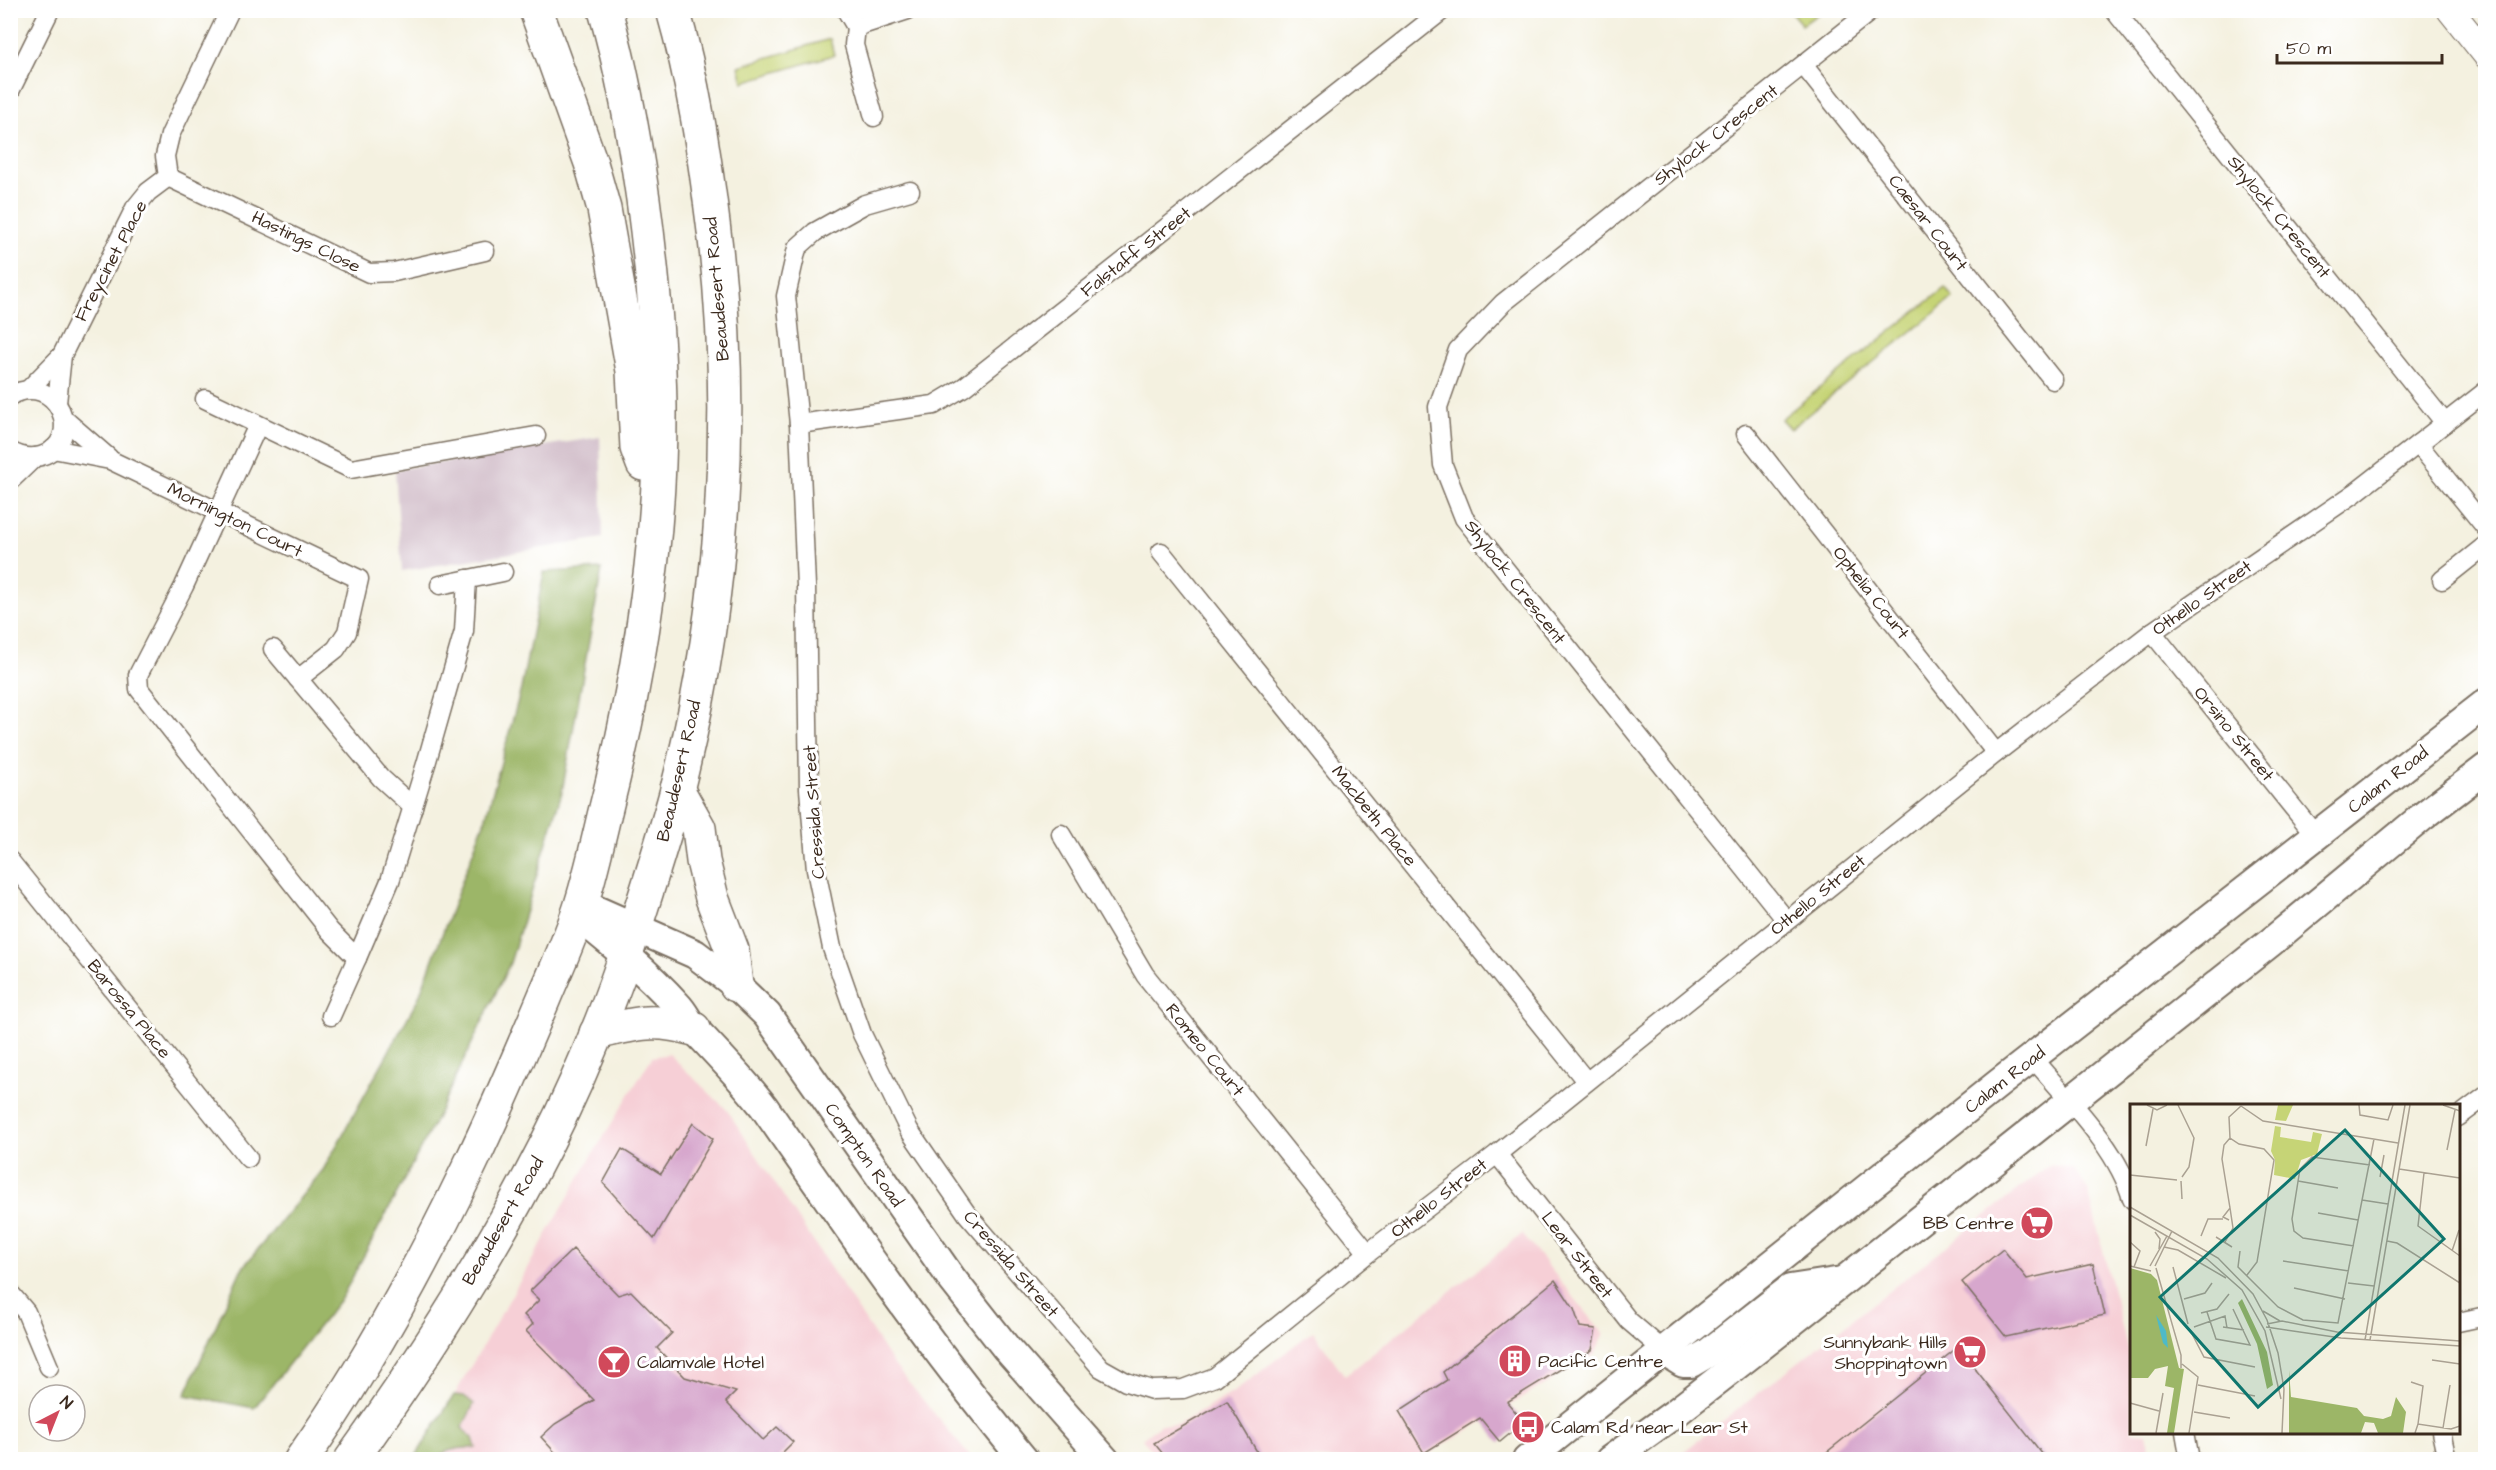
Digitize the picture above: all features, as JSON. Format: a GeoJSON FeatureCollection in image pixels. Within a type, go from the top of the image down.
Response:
{"type":"FeatureCollection","features":[{"type":"Feature","properties":{"kind":"highway"},"geometry":{"type":"LineString","coordinates":[[536,10],[591,163],[604,209],[633,371],[637,448],[657,496]]}},
{"type":"Feature","properties":{"kind":"highway"},"geometry":{"type":"LineString","coordinates":[[301,1460],[365,1365],[434,1238],[490,1123],[580,910],[621,750],[634,682],[657,496],[660,406],[650,250],[624,86],[605,10]]}},
{"type":"Feature","properties":{"kind":"highway","name":"Beaudesert Road"},"geometry":{"type":"LineString","coordinates":[[351,1460],[408,1379],[514,1206],[548,1142],[596,1033],[631,941],[649,889],[677,789],[702,671],[712,599],[722,515],[725,423],[723,327],[717,254],[694,98],[672,10]]}},
{"type":"Feature","properties":{"kind":"highway"},"geometry":{"type":"LineString","coordinates":[[677,789],[699,828],[703,861],[712,898],[732,950],[736,985]]}},
{"type":"Feature","properties":{"kind":"highway"},"geometry":{"type":"LineString","coordinates":[[596,1033],[648,1022],[670,1023],[694,1029]]}},
{"type":"Feature","properties":{"kind":"main road","name":"Calam Road"},"geometry":{"type":"LineString","coordinates":[[1527,1460],[2033,1058],[2486,704]]}},
{"type":"Feature","properties":{"kind":"main road"},"geometry":{"type":"LineString","coordinates":[[1610,1460],[1674,1414],[2271,942],[2400,835],[2486,768]]}},
{"type":"Feature","properties":{"kind":"main road","name":"Compton Road"},"geometry":{"type":"LineString","coordinates":[[580,910],[631,941],[695,954],[736,985],[766,1015],[879,1178],[979,1314],[1105,1460]]}},
{"type":"Feature","properties":{"kind":"main road","name":"Compton Road"},"geometry":{"type":"LineString","coordinates":[[631,941],[694,1029],[735,1071],[764,1107],[903,1307],[975,1401],[1024,1460]]}},
{"type":"Feature","properties":{"kind":"main road"},"geometry":{"type":"LineString","coordinates":[[1664,1351],[1678,1361],[1691,1363],[1708,1353],[1790,1289],[1842,1281]]}},
{"type":"Feature","properties":{"kind":"street"},"geometry":{"type":"LineString","coordinates":[[10,91],[50,10]]}},
{"type":"Feature","properties":{"kind":"street"},"geometry":{"type":"LineString","coordinates":[[168,177],[165,156],[170,135],[230,10]]}},
{"type":"Feature","properties":{"kind":"street"},"geometry":{"type":"LineString","coordinates":[[846,10],[856,27],[854,45],[874,117]]}},
{"type":"Feature","properties":{"kind":"street"},"geometry":{"type":"LineString","coordinates":[[856,27],[908,10]]}},
{"type":"Feature","properties":{"kind":"street","name":"Falstaff Street"},"geometry":{"type":"LineString","coordinates":[[799,424],[934,405],[964,387],[1443,10]]}},
{"type":"Feature","properties":{"kind":"street","name":"Shylock Crescent"},"geometry":{"type":"LineString","coordinates":[[1786,920],[1464,518],[1443,465],[1438,407],[1458,350],[1503,303],[1872,10]]}},
{"type":"Feature","properties":{"kind":"street","name":"Shylock Crescent"},"geometry":{"type":"LineString","coordinates":[[2114,10],[2445,423]]}},
{"type":"Feature","properties":{"kind":"street"},"geometry":{"type":"LineString","coordinates":[[2450,10],[2486,55]]}},
{"type":"Feature","properties":{"kind":"street","name":"Caesar Court"},"geometry":{"type":"LineString","coordinates":[[1804,66],[2053,380]]}},
{"type":"Feature","properties":{"kind":"street","name":"Hastings Close"},"geometry":{"type":"LineString","coordinates":[[168,177],[369,273],[394,272],[485,251]]}},
{"type":"Feature","properties":{"kind":"street","name":"Freycinet Place"},"geometry":{"type":"LineString","coordinates":[[28,390],[62,355],[135,208],[148,192],[168,177]]}},
{"type":"Feature","properties":{"kind":"street","name":"Cressida Street"},"geometry":{"type":"LineString","coordinates":[[910,191],[865,204],[815,232],[797,248],[786,296],[799,424],[806,586],[809,789],[816,870],[832,948],[862,1034],[909,1130],[968,1214],[1101,1368],[1126,1382],[1152,1390]]}},
{"type":"Feature","properties":{"kind":"street","name":"Freycinet Place"},"geometry":{"type":"LineString","coordinates":[[53,449],[64,430],[61,411],[62,355]]}},
{"type":"Feature","properties":{"kind":"street"},"geometry":{"type":"LineString","coordinates":[[10,396],[28,390]]}},
{"type":"Feature","properties":{"kind":"street","name":"Mornington Court"},"geometry":{"type":"LineString","coordinates":[[28,390],[39,391],[110,460]]}},
{"type":"Feature","properties":{"kind":"street","name":"Othello Street"},"geometry":{"type":"LineString","coordinates":[[1152,1390],[1183,1389],[1215,1377],[1368,1253],[1497,1154],[1996,753],[2152,632],[2355,493],[2486,391]]}},
{"type":"Feature","properties":{"kind":"street"},"geometry":{"type":"LineString","coordinates":[[205,399],[351,469],[536,436]]}},
{"type":"Feature","properties":{"kind":"street"},"geometry":{"type":"LineString","coordinates":[[258,425],[184,586],[138,675],[139,689],[330,931],[357,958]]}},
{"type":"Feature","properties":{"kind":"street","name":"Ophelia Court"},"geometry":{"type":"LineString","coordinates":[[1746,434],[1996,753]]}},
{"type":"Feature","properties":{"kind":"street"},"geometry":{"type":"LineString","coordinates":[[2418,444],[2486,528]]}},
{"type":"Feature","properties":{"kind":"street"},"geometry":{"type":"LineString","coordinates":[[10,481],[35,457],[53,449]]}},
{"type":"Feature","properties":{"kind":"street","name":"Mornington Court"},"geometry":{"type":"LineString","coordinates":[[53,449],[110,460],[359,579],[347,632],[336,649],[298,680]]}},
{"type":"Feature","properties":{"kind":"street"},"geometry":{"type":"LineString","coordinates":[[10,451],[23,457],[35,457]]}},
{"type":"Feature","properties":{"kind":"street"},"geometry":{"type":"LineString","coordinates":[[2442,580],[2486,544]]}},
{"type":"Feature","properties":{"kind":"street","name":"Macbeth Place"},"geometry":{"type":"LineString","coordinates":[[1161,552],[1586,1081]]}},
{"type":"Feature","properties":{"kind":"street"},"geometry":{"type":"LineString","coordinates":[[440,585],[503,572]]}},
{"type":"Feature","properties":{"kind":"street"},"geometry":{"type":"LineString","coordinates":[[331,1016],[390,881],[464,631],[467,579]]}},
{"type":"Feature","properties":{"kind":"street","name":"Orsino Street"},"geometry":{"type":"LineString","coordinates":[[2152,632],[2316,836]]}},
{"type":"Feature","properties":{"kind":"street"},"geometry":{"type":"LineString","coordinates":[[273,649],[381,778],[413,807]]}},
{"type":"Feature","properties":{"kind":"street","name":"Romeo Court"},"geometry":{"type":"LineString","coordinates":[[1061,834],[1145,975],[1368,1253]]}},
{"type":"Feature","properties":{"kind":"street","name":"Barossa Place"},"geometry":{"type":"LineString","coordinates":[[10,861],[248,1158]]}},
{"type":"Feature","properties":{"kind":"street"},"geometry":{"type":"LineString","coordinates":[[2033,1058],[2115,1162],[2130,1196]]}},
{"type":"Feature","properties":{"kind":"street"},"geometry":{"type":"LineString","coordinates":[[2460,1116],[2486,1096]]}},
{"type":"Feature","properties":{"kind":"street","name":"Lear Street"},"geometry":{"type":"LineString","coordinates":[[1497,1154],[1629,1320],[1664,1351]]}},
{"type":"Feature","properties":{"kind":"street"},"geometry":{"type":"LineString","coordinates":[[10,1293],[26,1312],[49,1367]]}},
{"type":"Feature","properties":{"kind":"street"},"geometry":{"type":"LineString","coordinates":[[2460,1322],[2486,1316]]}},
{"type":"Feature","properties":{"kind":"street"},"geometry":{"type":"LineString","coordinates":[[2185,1434],[2190,1460]]}},
{"type":"Feature","properties":{"kind":"street"},"geometry":{"type":"LineString","coordinates":[[2441,1434],[2447,1460]]}},
{"type":"Feature","properties":{"kind":"shaded area"},"geometry":{"type":"Polygon","coordinates":[[[600,437],[603,538],[402,571],[395,470],[600,437]]]}},
{"type":"Feature","properties":{"kind":"shaded area"},"geometry":{"type":"Polygon","coordinates":[[[669,1054],[727,1110],[894,1365],[972,1459],[414,1460],[425,1446],[593,1154],[652,1057],[669,1054]]]}},
{"type":"Feature","properties":{"kind":"shaded area","name":"Sunnybank Hills Shoppingtown"},"geometry":{"type":"Polygon","coordinates":[[[2050,1165],[2073,1168],[2088,1190],[2130,1359],[2130,1434],[2146,1434],[2152,1459],[1673,1460],[2050,1165]]]}},
{"type":"Feature","properties":{"kind":"shaded area"},"geometry":{"type":"Polygon","coordinates":[[[1522,1234],[1604,1334],[1595,1354],[1420,1459],[1160,1459],[1142,1439],[1161,1424],[1178,1425],[1237,1390],[1313,1331],[1345,1376],[1522,1234]]]}},
{"type":"Feature","properties":{"kind":"green space"},"geometry":{"type":"Polygon","coordinates":[[[1790,11],[1822,11],[1802,25],[1790,11]]]}},
{"type":"Feature","properties":{"kind":"green space"},"geometry":{"type":"Polygon","coordinates":[[[830,39],[834,55],[743,82],[739,66],[830,39]]]}},
{"type":"Feature","properties":{"kind":"green space"},"geometry":{"type":"Polygon","coordinates":[[[1945,288],[1953,298],[1790,429],[1781,419],[1945,288]]]}},
{"type":"Feature","properties":{"kind":"green space"},"geometry":{"type":"Polygon","coordinates":[[[602,569],[562,792],[510,963],[434,1123],[342,1297],[254,1408],[185,1395],[241,1270],[323,1170],[418,999],[486,817],[521,689],[544,572],[602,569]]]}},
{"type":"Feature","properties":{"kind":"green space"},"geometry":{"type":"Polygon","coordinates":[[[454,1395],[464,1396],[474,1404],[462,1428],[473,1438],[476,1448],[454,1449],[434,1459],[414,1459],[454,1395]]]}},
{"type":"Feature","properties":{"kind":"building"},"geometry":{"type":"Polygon","coordinates":[[[693,1123],[713,1139],[654,1239],[603,1183],[622,1149],[661,1174],[693,1123]]]}},
{"type":"Feature","properties":{"kind":"building","name":"Calamvale Hotel"},"geometry":{"type":"Polygon","coordinates":[[[573,1249],[618,1295],[631,1291],[672,1333],[657,1348],[685,1377],[736,1392],[726,1402],[763,1440],[777,1427],[793,1442],[779,1456],[782,1460],[562,1460],[541,1437],[555,1424],[594,1400],[526,1331],[533,1324],[524,1315],[539,1300],[530,1291],[573,1249]]]}},
{"type":"Feature","properties":{"kind":"building"},"geometry":{"type":"Polygon","coordinates":[[[2003,1249],[2027,1279],[2093,1264],[2105,1315],[2006,1337],[1962,1282],[2003,1249]]]}},
{"type":"Feature","properties":{"kind":"building","name":"Pacific Centre"},"geometry":{"type":"Polygon","coordinates":[[[1555,1280],[1574,1309],[1580,1327],[1596,1329],[1592,1350],[1507,1402],[1524,1422],[1500,1442],[1480,1418],[1424,1453],[1399,1411],[1447,1380],[1443,1372],[1555,1280]]]}},
{"type":"Feature","properties":{"kind":"building"},"geometry":{"type":"Polygon","coordinates":[[[1958,1347],[2047,1460],[1817,1460],[1958,1347]]]}},
{"type":"Feature","properties":{"kind":"building"},"geometry":{"type":"Polygon","coordinates":[[[1227,1401],[1262,1460],[1168,1460],[1154,1443],[1227,1401]]]}},
{"type":"Feature","properties":{"kind":"place","name":"BB Centre"},"geometry":{"type":"Point","coordinates":[2037,1223]}},
{"type":"Feature","properties":{"kind":"place","name":"Sunnybank Hills Shoppingtown"},"geometry":{"type":"Point","coordinates":[1970,1352]}},
{"type":"Feature","properties":{"kind":"place","name":"Pacific Centre"},"geometry":{"type":"Point","coordinates":[1515,1361]}},
{"type":"Feature","properties":{"kind":"place","name":"Calamvale Hotel"},"geometry":{"type":"Point","coordinates":[614,1362]}},
{"type":"Feature","properties":{"kind":"place","name":"Calam Rd near Lear St"},"geometry":{"type":"Point","coordinates":[1528,1427]}}]}
